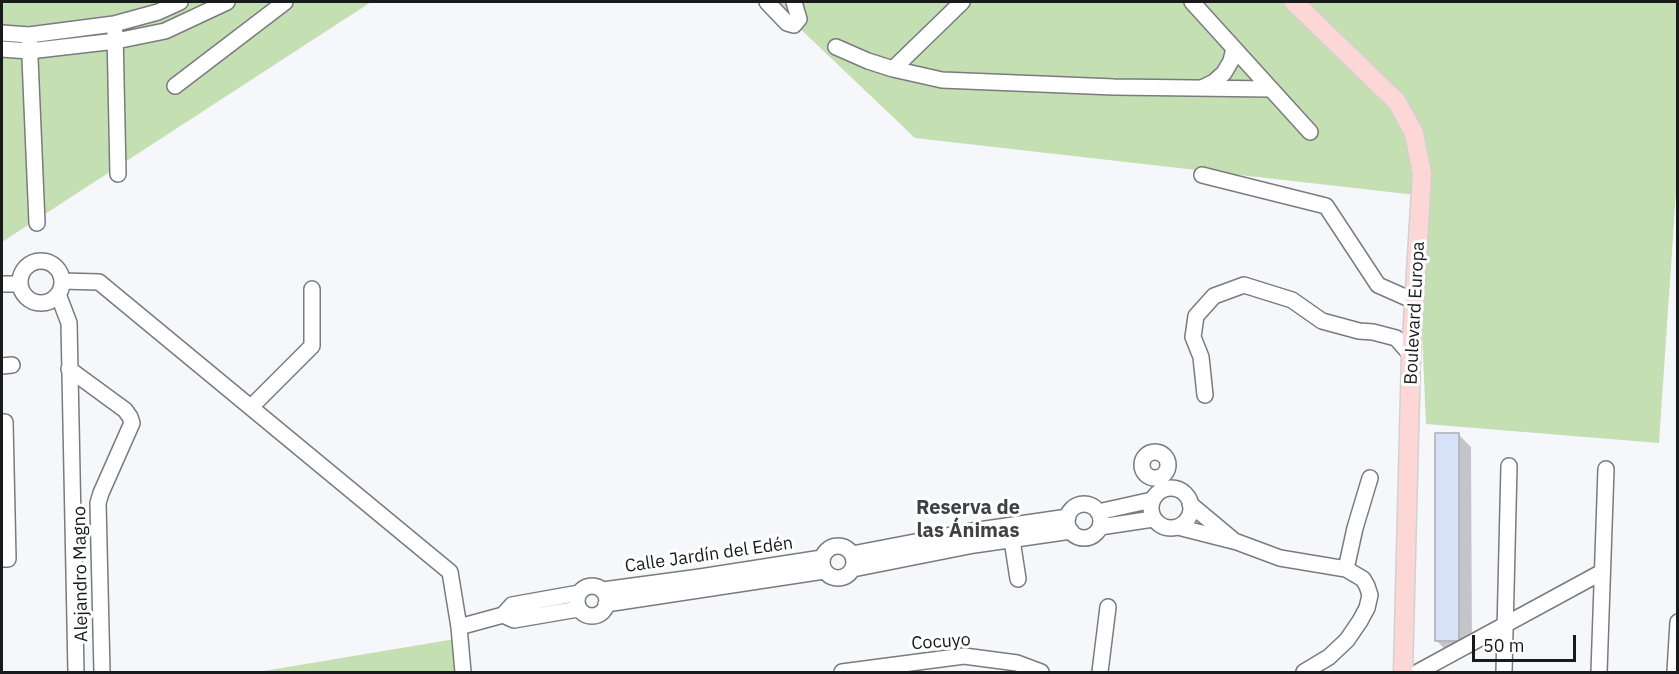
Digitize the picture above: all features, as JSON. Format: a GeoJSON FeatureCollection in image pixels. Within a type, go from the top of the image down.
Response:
{"type":"FeatureCollection","features":[{"type":"Feature","properties":{"kind":"main road","name":"Boulevard Europa"},"geometry":{"type":"LineString","coordinates":[[1294,2],[1397,102],[1414,133],[1422,174],[1414,301],[1403,672]]}},
{"type":"Feature","properties":{"kind":"street"},"geometry":{"type":"LineString","coordinates":[[2,33],[29,35],[114,24],[158,7],[180,2]]}},
{"type":"Feature","properties":{"kind":"street"},"geometry":{"type":"LineString","coordinates":[[2,49],[30,51],[117,41],[165,32],[227,2]]}},
{"type":"Feature","properties":{"kind":"street"},"geometry":{"type":"LineString","coordinates":[[176,86],[285,2]]}},
{"type":"Feature","properties":{"kind":"street"},"geometry":{"type":"LineString","coordinates":[[767,2],[787,23],[794,25],[799,19],[794,2]]}},
{"type":"Feature","properties":{"kind":"street"},"geometry":{"type":"LineString","coordinates":[[893,69],[962,2]]}},
{"type":"Feature","properties":{"kind":"street"},"geometry":{"type":"LineString","coordinates":[[1192,2],[1310,132]]}},
{"type":"Feature","properties":{"kind":"street"},"geometry":{"type":"LineString","coordinates":[[158,7],[165,32]]}},
{"type":"Feature","properties":{"kind":"street"},"geometry":{"type":"LineString","coordinates":[[114,24],[117,41],[118,174]]}},
{"type":"Feature","properties":{"kind":"street"},"geometry":{"type":"LineString","coordinates":[[29,35],[37,223]]}},
{"type":"Feature","properties":{"kind":"street"},"geometry":{"type":"LineString","coordinates":[[837,47],[893,69],[942,80],[1114,87],[1271,89]]}},
{"type":"Feature","properties":{"kind":"street"},"geometry":{"type":"LineString","coordinates":[[1202,88],[1214,82],[1224,73],[1231,61],[1234,48]]}},
{"type":"Feature","properties":{"kind":"street"},"geometry":{"type":"LineString","coordinates":[[1202,175],[1326,206],[1378,285],[1414,301]]}},
{"type":"Feature","properties":{"kind":"street"},"geometry":{"type":"LineString","coordinates":[[46,262],[57,268],[60,287],[53,299],[39,303],[32,301],[22,291],[20,284],[23,271],[33,263],[46,262]]}},
{"type":"Feature","properties":{"kind":"street"},"geometry":{"type":"LineString","coordinates":[[60,287],[99,282],[450,572],[459,627],[463,672]]}},
{"type":"Feature","properties":{"kind":"street"},"geometry":{"type":"LineString","coordinates":[[2,284],[20,284]]}},
{"type":"Feature","properties":{"kind":"street"},"geometry":{"type":"LineString","coordinates":[[1205,395],[1201,357],[1193,338],[1196,316],[1214,296],[1244,285],[1292,300],[1322,321],[1396,338],[1412,355]]}},
{"type":"Feature","properties":{"kind":"street","name":"Alejandro Magno"},"geometry":{"type":"LineString","coordinates":[[60,287],[69,323],[76,672]]}},
{"type":"Feature","properties":{"kind":"street"},"geometry":{"type":"LineString","coordinates":[[251,407],[312,346],[312,288]]}},
{"type":"Feature","properties":{"kind":"street","name":"Alejandro Magno"},"geometry":{"type":"LineString","coordinates":[[69,369],[125,410],[132,423],[98,503],[102,672]]}},
{"type":"Feature","properties":{"kind":"street"},"geometry":{"type":"LineString","coordinates":[[2,422],[6,422],[8,559],[2,559]]}},
{"type":"Feature","properties":{"kind":"street"},"geometry":{"type":"LineString","coordinates":[[1504,672],[1509,466]]}},
{"type":"Feature","properties":{"kind":"street"},"geometry":{"type":"LineString","coordinates":[[1599,672],[1606,469]]}},
{"type":"Feature","properties":{"kind":"street"},"geometry":{"type":"LineString","coordinates":[[1346,569],[1370,478]]}},
{"type":"Feature","properties":{"kind":"street"},"geometry":{"type":"LineString","coordinates":[[1099,519],[1089,505],[1084,504],[1074,508],[1069,524],[1074,535],[1084,538],[1094,535],[1099,519],[1156,490],[1173,488],[1184,493],[1190,504],[1237,542]]}},
{"type":"Feature","properties":{"kind":"street"},"geometry":{"type":"LineString","coordinates":[[1156,490],[1150,507],[1153,519],[1165,528],[1178,527],[1237,542],[1280,558],[1346,569],[1363,579],[1370,595],[1367,608],[1347,640],[1329,657],[1304,672]]}},
{"type":"Feature","properties":{"kind":"street"},"geometry":{"type":"LineString","coordinates":[[1178,527],[1190,515],[1190,504]]}},
{"type":"Feature","properties":{"kind":"street"},"geometry":{"type":"LineString","coordinates":[[1099,519],[1153,519]]}},
{"type":"Feature","properties":{"kind":"street"},"geometry":{"type":"LineString","coordinates":[[852,561],[973,538],[1069,524]]}},
{"type":"Feature","properties":{"kind":"street"},"geometry":{"type":"LineString","coordinates":[[973,538],[1012,540],[1069,524]]}},
{"type":"Feature","properties":{"kind":"street"},"geometry":{"type":"LineString","coordinates":[[1012,540],[1018,579]]}},
{"type":"Feature","properties":{"kind":"street"},"geometry":{"type":"LineString","coordinates":[[833,546],[844,547],[852,561],[846,576],[837,579],[827,575],[823,564],[824,553],[833,546]]}},
{"type":"Feature","properties":{"kind":"street","name":"Calle Jardín del Edén"},"geometry":{"type":"LineString","coordinates":[[605,598],[823,564]]}},
{"type":"Feature","properties":{"kind":"street"},"geometry":{"type":"LineString","coordinates":[[1418,672],[1602,572]]}},
{"type":"Feature","properties":{"kind":"street"},"geometry":{"type":"LineString","coordinates":[[590,586],[599,588],[605,598],[601,613],[591,616],[578,609],[576,601],[579,593],[590,586]]}},
{"type":"Feature","properties":{"kind":"street"},"geometry":{"type":"LineString","coordinates":[[459,627],[503,615],[512,605],[579,593]]}},
{"type":"Feature","properties":{"kind":"street"},"geometry":{"type":"LineString","coordinates":[[1100,672],[1108,607]]}},
{"type":"Feature","properties":{"kind":"street"},"geometry":{"type":"LineString","coordinates":[[503,615],[514,620],[578,609]]}},
{"type":"Feature","properties":{"kind":"street"},"geometry":{"type":"LineString","coordinates":[[1675,672],[1677,622]]}},
{"type":"Feature","properties":{"kind":"street","name":"Cocuyo"},"geometry":{"type":"LineString","coordinates":[[842,672],[964,656],[1041,672]]}},
{"type":"Feature","properties":{"kind":"green space"},"geometry":{"type":"Polygon","coordinates":[[[2,2],[371,2],[2,242],[2,2]]]}},
{"type":"Feature","properties":{"kind":"green space"},"geometry":{"type":"Polygon","coordinates":[[[772,2],[1677,2],[1677,177],[1659,443],[1426,424],[1416,195],[915,138],[772,2]]]}},
{"type":"Feature","properties":{"kind":"green space"},"geometry":{"type":"Polygon","coordinates":[[[455,639],[458,672],[258,672],[455,639]]]}},
{"type":"Feature","properties":{"kind":"building"},"geometry":{"type":"Polygon","coordinates":[[[1435,433],[1459,433],[1459,641],[1435,641],[1435,433]]]}},
{"type":"Feature","properties":{"kind":"district","name":"Reserva de las Ánimas"},"geometry":{"type":"Point","coordinates":[968,520]}}]}
